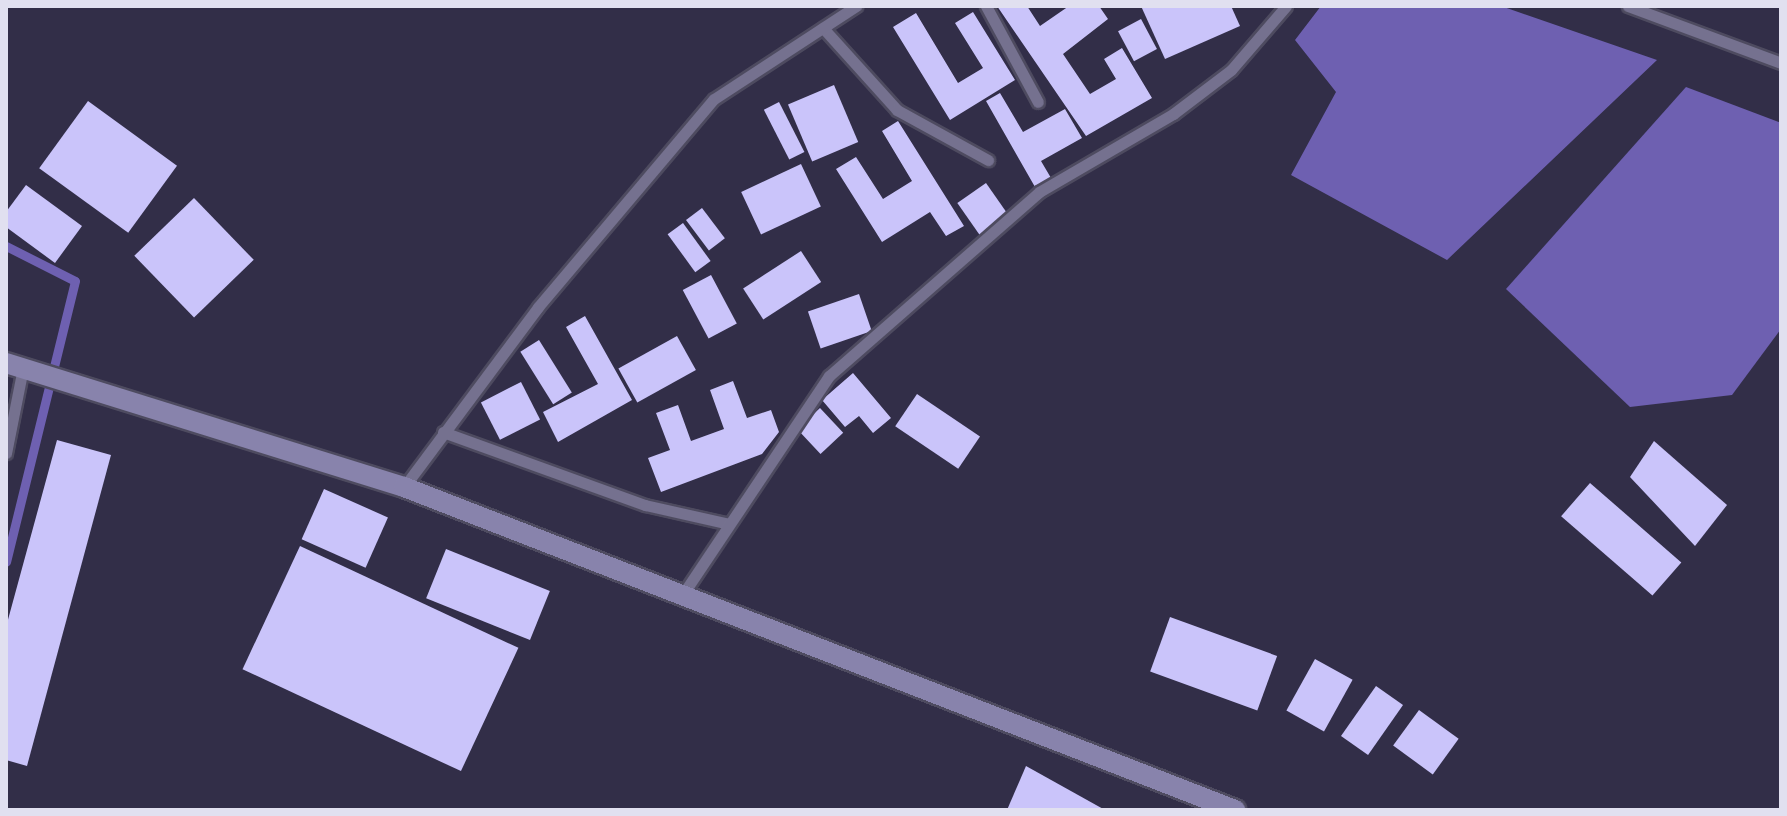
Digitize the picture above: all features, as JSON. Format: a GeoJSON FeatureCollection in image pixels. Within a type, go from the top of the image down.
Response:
{"type":"FeatureCollection","features":[{"type":"Feature","properties":{"kind":"main road"},"geometry":{"type":"LineString","coordinates":[[15,365],[91,386],[404,487],[1235,810]]}},
{"type":"Feature","properties":{"kind":"lane"},"geometry":{"type":"LineString","coordinates":[[404,487],[538,307],[714,99],[856,6]]}},
{"type":"Feature","properties":{"kind":"lane"},"geometry":{"type":"LineString","coordinates":[[986,6],[1038,102]]}},
{"type":"Feature","properties":{"kind":"lane"},"geometry":{"type":"LineString","coordinates":[[681,597],[829,376],[1039,192],[1173,114],[1231,70],[1286,6]]}},
{"type":"Feature","properties":{"kind":"lane"},"geometry":{"type":"LineString","coordinates":[[1628,6],[1781,63]]}},
{"type":"Feature","properties":{"kind":"lane"},"geometry":{"type":"LineString","coordinates":[[823,28],[897,110],[988,160]]}},
{"type":"Feature","properties":{"kind":"lane"},"geometry":{"type":"LineString","coordinates":[[6,453],[15,365]]}},
{"type":"Feature","properties":{"kind":"lane"},"geometry":{"type":"LineString","coordinates":[[443,432],[645,505],[729,524]]}},
{"type":"Feature","properties":{"kind":"shaded area"},"geometry":{"type":"Polygon","coordinates":[[[1321,6],[1501,6],[1657,60],[1447,260],[1291,175],[1336,92],[1295,40],[1321,6]]]}},
{"type":"Feature","properties":{"kind":"shaded area"},"geometry":{"type":"Polygon","coordinates":[[[1686,87],[1781,123],[1781,329],[1732,395],[1630,407],[1506,289],[1686,87]]]}},
{"type":"Feature","properties":{"kind":"building"},"geometry":{"type":"Polygon","coordinates":[[[997,6],[1027,6],[1040,26],[1069,6],[1099,6],[1108,19],[1063,54],[1090,94],[1116,79],[1104,59],[1122,48],[1152,98],[1086,136],[997,6]]]}},
{"type":"Feature","properties":{"kind":"building"},"geometry":{"type":"Polygon","coordinates":[[[1141,6],[1231,6],[1240,26],[1165,59],[1141,6]]]}},
{"type":"Feature","properties":{"kind":"building"},"geometry":{"type":"Polygon","coordinates":[[[973,12],[1015,80],[950,120],[893,27],[916,13],[958,83],[983,68],[955,23],[973,12]]]}},
{"type":"Feature","properties":{"kind":"building"},"geometry":{"type":"Polygon","coordinates":[[[1141,19],[1157,49],[1134,61],[1118,31],[1141,19]]]}},
{"type":"Feature","properties":{"kind":"building"},"geometry":{"type":"Polygon","coordinates":[[[834,85],[858,142],[812,162],[788,105],[834,85]]]}},
{"type":"Feature","properties":{"kind":"building"},"geometry":{"type":"Polygon","coordinates":[[[1000,93],[1023,132],[1065,109],[1082,138],[1041,161],[1051,178],[1035,187],[986,101],[1000,93]]]}},
{"type":"Feature","properties":{"kind":"building"},"geometry":{"type":"Polygon","coordinates":[[[88,101],[177,166],[128,233],[39,168],[88,101]]]}},
{"type":"Feature","properties":{"kind":"building"},"geometry":{"type":"Polygon","coordinates":[[[779,102],[804,152],[789,160],[764,110],[779,102]]]}},
{"type":"Feature","properties":{"kind":"building"},"geometry":{"type":"Polygon","coordinates":[[[898,121],[964,226],[946,236],[930,212],[882,242],[836,169],[856,157],[883,199],[912,181],[882,131],[898,121]]]}},
{"type":"Feature","properties":{"kind":"building"},"geometry":{"type":"Polygon","coordinates":[[[801,164],[821,207],[761,234],[741,192],[801,164]]]}},
{"type":"Feature","properties":{"kind":"building"},"geometry":{"type":"Polygon","coordinates":[[[986,183],[1008,215],[980,235],[957,203],[986,183]]]}},
{"type":"Feature","properties":{"kind":"building"},"geometry":{"type":"Polygon","coordinates":[[[26,185],[82,226],[55,263],[6,227],[6,212],[26,185]]]}},
{"type":"Feature","properties":{"kind":"building"},"geometry":{"type":"Polygon","coordinates":[[[194,198],[254,260],[194,318],[134,256],[194,198]]]}},
{"type":"Feature","properties":{"kind":"building"},"geometry":{"type":"Polygon","coordinates":[[[702,208],[725,238],[709,250],[686,220],[702,208]]]}},
{"type":"Feature","properties":{"kind":"building"},"geometry":{"type":"Polygon","coordinates":[[[683,223],[711,261],[695,272],[668,234],[683,223]]]}},
{"type":"Feature","properties":{"kind":"building"},"geometry":{"type":"Polygon","coordinates":[[[801,251],[821,282],[763,320],[743,289],[801,251]]]}},
{"type":"Feature","properties":{"kind":"building"},"geometry":{"type":"Polygon","coordinates":[[[711,275],[737,324],[709,339],[683,290],[711,275]]]}},
{"type":"Feature","properties":{"kind":"building"},"geometry":{"type":"Polygon","coordinates":[[[859,294],[872,331],[821,348],[808,312],[859,294]]]}},
{"type":"Feature","properties":{"kind":"building"},"geometry":{"type":"Polygon","coordinates":[[[585,316],[632,400],[558,442],[543,412],[598,384],[566,327],[585,316]]]}},
{"type":"Feature","properties":{"kind":"building"},"geometry":{"type":"Polygon","coordinates":[[[677,336],[696,370],[637,403],[618,368],[677,336]]]}},
{"type":"Feature","properties":{"kind":"building"},"geometry":{"type":"Polygon","coordinates":[[[539,340],[572,393],[553,404],[520,352],[539,340]]]}},
{"type":"Feature","properties":{"kind":"building"},"geometry":{"type":"Polygon","coordinates":[[[853,373],[891,418],[873,433],[859,416],[845,427],[822,400],[853,373]]]}},
{"type":"Feature","properties":{"kind":"building"},"geometry":{"type":"Polygon","coordinates":[[[733,381],[747,418],[771,410],[779,432],[762,454],[661,492],[648,458],[670,450],[656,413],[678,405],[691,441],[724,429],[710,390],[733,381]]]}},
{"type":"Feature","properties":{"kind":"building"},"geometry":{"type":"Polygon","coordinates":[[[521,382],[540,419],[500,440],[481,402],[521,382]]]}},
{"type":"Feature","properties":{"kind":"building"},"geometry":{"type":"Polygon","coordinates":[[[917,394],[980,436],[958,469],[895,426],[917,394]]]}},
{"type":"Feature","properties":{"kind":"building"},"geometry":{"type":"Polygon","coordinates":[[[820,408],[843,433],[821,454],[797,429],[820,408]]]}},
{"type":"Feature","properties":{"kind":"building"},"geometry":{"type":"Polygon","coordinates":[[[57,440],[111,455],[27,766],[6,760],[6,627],[57,440]]]}},
{"type":"Feature","properties":{"kind":"building"},"geometry":{"type":"Polygon","coordinates":[[[1654,441],[1727,505],[1695,546],[1630,477],[1654,441]]]}},
{"type":"Feature","properties":{"kind":"building"},"geometry":{"type":"Polygon","coordinates":[[[1590,483],[1681,562],[1652,596],[1561,516],[1590,483]]]}},
{"type":"Feature","properties":{"kind":"building"},"geometry":{"type":"Polygon","coordinates":[[[324,489],[388,517],[366,568],[302,539],[324,489]]]}},
{"type":"Feature","properties":{"kind":"building"},"geometry":{"type":"Polygon","coordinates":[[[300,546],[518,648],[461,771],[243,669],[300,546]]]}},
{"type":"Feature","properties":{"kind":"building"},"geometry":{"type":"Polygon","coordinates":[[[446,549],[550,591],[530,640],[426,598],[446,549]]]}},
{"type":"Feature","properties":{"kind":"building"},"geometry":{"type":"Polygon","coordinates":[[[1170,617],[1277,656],[1257,710],[1150,672],[1170,617]]]}},
{"type":"Feature","properties":{"kind":"building"},"geometry":{"type":"Polygon","coordinates":[[[1315,659],[1353,680],[1324,731],[1286,711],[1315,659]]]}},
{"type":"Feature","properties":{"kind":"building"},"geometry":{"type":"Polygon","coordinates":[[[1376,686],[1403,705],[1368,755],[1341,736],[1376,686]]]}},
{"type":"Feature","properties":{"kind":"building"},"geometry":{"type":"Polygon","coordinates":[[[1419,710],[1459,739],[1433,774],[1393,746],[1419,710]]]}},
{"type":"Feature","properties":{"kind":"building"},"geometry":{"type":"Polygon","coordinates":[[[1026,766],[1105,810],[1007,810],[1026,766]]]}},
{"type":"Feature","properties":{"kind":"waterway"},"geometry":{"type":"LineString","coordinates":[[6,246],[75,281],[6,562]]}}]}
